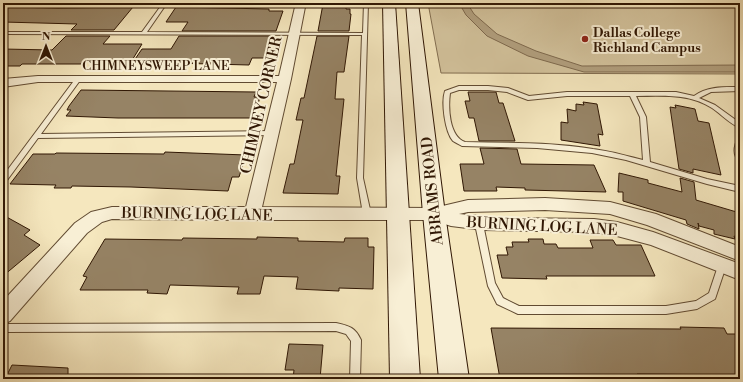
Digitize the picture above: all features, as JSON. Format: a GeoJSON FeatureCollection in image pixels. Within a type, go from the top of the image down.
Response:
{"type":"FeatureCollection","features":[{"type":"Feature","properties":{"kind":"main road"},"geometry":{"type":"LineString","coordinates":[[389,3],[405,379]]}},
{"type":"Feature","properties":{"kind":"main road","name":"ABRAMS ROAD"},"geometry":{"type":"LineString","coordinates":[[412,3],[434,214],[454,379]]}},
{"type":"Feature","properties":{"kind":"street","name":"CHIMNEY CORNER"},"geometry":{"type":"LineString","coordinates":[[252,215],[285,79],[300,8],[298,3]]}},
{"type":"Feature","properties":{"kind":"street","name":"CHIMNEYSWEEP LANE"},"geometry":{"type":"LineString","coordinates":[[3,83],[38,79],[285,79]]}},
{"type":"Feature","properties":{"kind":"street","name":"BURNING LOG LANE"},"geometry":{"type":"LineString","coordinates":[[3,315],[81,228],[97,217],[112,213],[252,215],[434,214],[468,206],[544,204],[610,208],[650,219],[740,254]]}},
{"type":"Feature","properties":{"kind":"street","name":"BURNING LOG LANE"},"geometry":{"type":"LineString","coordinates":[[434,214],[452,220],[479,224],[596,226],[624,230],[653,238],[740,272]]}},
{"type":"Feature","properties":{"kind":"lane"},"geometry":{"type":"LineString","coordinates":[[144,33],[165,3]]}},
{"type":"Feature","properties":{"kind":"lane"},"geometry":{"type":"LineString","coordinates":[[366,3],[360,178],[367,214]]}},
{"type":"Feature","properties":{"kind":"lane"},"geometry":{"type":"LineString","coordinates":[[3,33],[364,34]]}},
{"type":"Feature","properties":{"kind":"lane"},"geometry":{"type":"LineString","coordinates":[[3,181],[78,79]]}},
{"type":"Feature","properties":{"kind":"lane"},"geometry":{"type":"LineString","coordinates":[[740,126],[713,106],[695,98],[676,94],[567,94],[528,98],[508,90],[459,88],[447,92],[446,99],[451,133],[455,140],[464,144],[538,145],[573,148],[610,154],[740,189]]}},
{"type":"Feature","properties":{"kind":"lane"},"geometry":{"type":"LineString","coordinates":[[695,98],[702,92],[716,89],[740,89]]}},
{"type":"Feature","properties":{"kind":"lane"},"geometry":{"type":"LineString","coordinates":[[632,94],[643,117],[647,164]]}},
{"type":"Feature","properties":{"kind":"lane"},"geometry":{"type":"LineString","coordinates":[[36,136],[272,133]]}},
{"type":"Feature","properties":{"kind":"lane"},"geometry":{"type":"LineString","coordinates":[[740,140],[737,149],[740,159]]}},
{"type":"Feature","properties":{"kind":"lane"},"geometry":{"type":"LineString","coordinates":[[479,224],[491,283],[500,301],[518,310],[666,310],[697,306],[712,296],[722,266]]}},
{"type":"Feature","properties":{"kind":"lane"},"geometry":{"type":"LineString","coordinates":[[3,328],[336,327],[349,330],[356,340],[355,379]]}},
{"type":"Feature","properties":{"kind":"shaded area","name":"Dallas College Richland Campus"},"geometry":{"type":"Polygon","coordinates":[[[428,3],[740,3],[740,74],[441,73],[428,3]]]}},
{"type":"Feature","properties":{"kind":"shaded area"},"geometry":{"type":"Polygon","coordinates":[[[459,3],[467,3],[474,14],[497,34],[536,51],[582,66],[740,65],[740,72],[584,72],[528,56],[487,36],[466,15],[459,3]]]}},
{"type":"Feature","properties":{"kind":"building"},"geometry":{"type":"Polygon","coordinates":[[[346,3],[346,9],[350,9],[351,14],[349,31],[318,31],[323,4],[346,3]]]}},
{"type":"Feature","properties":{"kind":"building"},"geometry":{"type":"Polygon","coordinates":[[[8,7],[133,7],[114,30],[71,30],[77,24],[3,22],[3,11],[8,7]]]}},
{"type":"Feature","properties":{"kind":"building"},"geometry":{"type":"Polygon","coordinates":[[[176,7],[269,9],[269,11],[283,11],[276,31],[182,31],[188,22],[166,22],[176,7]]]}},
{"type":"Feature","properties":{"kind":"building"},"geometry":{"type":"Polygon","coordinates":[[[66,36],[110,36],[103,44],[142,44],[131,62],[83,61],[81,64],[22,64],[20,66],[3,66],[3,49],[52,50],[66,36]]]}},
{"type":"Feature","properties":{"kind":"building"},"geometry":{"type":"Polygon","coordinates":[[[179,36],[274,36],[267,58],[252,58],[249,65],[133,62],[142,49],[171,49],[179,36]]]}},
{"type":"Feature","properties":{"kind":"building"},"geometry":{"type":"Polygon","coordinates":[[[317,36],[349,36],[344,72],[337,72],[335,99],[344,99],[336,176],[340,176],[338,194],[283,193],[290,164],[294,164],[303,120],[296,120],[301,98],[304,98],[317,36]]]}},
{"type":"Feature","properties":{"kind":"building"},"geometry":{"type":"Polygon","coordinates":[[[81,90],[256,92],[254,97],[260,97],[254,118],[118,118],[66,116],[71,110],[67,110],[69,106],[81,90]]]}},
{"type":"Feature","properties":{"kind":"building"},"geometry":{"type":"Polygon","coordinates":[[[468,92],[496,92],[499,103],[503,103],[515,141],[479,141],[474,118],[469,118],[465,101],[470,101],[468,92]]]}},
{"type":"Feature","properties":{"kind":"building"},"geometry":{"type":"Polygon","coordinates":[[[583,102],[597,104],[603,135],[598,134],[600,146],[561,140],[561,122],[568,123],[567,109],[576,111],[576,104],[584,105],[583,102]]]}},
{"type":"Feature","properties":{"kind":"building"},"geometry":{"type":"Polygon","coordinates":[[[675,105],[695,109],[698,121],[709,123],[721,175],[693,169],[693,173],[679,169],[670,107],[676,108],[675,105]]]}},
{"type":"Feature","properties":{"kind":"building"},"geometry":{"type":"Polygon","coordinates":[[[480,148],[517,149],[521,164],[594,165],[606,192],[525,190],[525,188],[496,187],[497,191],[464,191],[460,164],[484,164],[480,148]]]}},
{"type":"Feature","properties":{"kind":"building"},"geometry":{"type":"Polygon","coordinates":[[[165,152],[246,155],[239,177],[232,177],[228,191],[131,187],[72,186],[71,188],[54,188],[56,185],[10,184],[33,154],[164,154],[165,152]]]}},
{"type":"Feature","properties":{"kind":"building"},"geometry":{"type":"Polygon","coordinates":[[[619,173],[648,180],[648,183],[682,192],[680,178],[694,182],[696,200],[740,213],[740,238],[734,236],[735,239],[714,234],[714,230],[699,226],[698,223],[699,229],[687,224],[686,220],[623,201],[623,192],[618,192],[619,173]]]}},
{"type":"Feature","properties":{"kind":"building"},"geometry":{"type":"Polygon","coordinates":[[[3,215],[30,230],[24,235],[40,245],[3,276],[3,215]]]}},
{"type":"Feature","properties":{"kind":"building"},"geometry":{"type":"Polygon","coordinates":[[[257,237],[298,238],[298,241],[344,242],[345,238],[368,238],[368,247],[374,247],[373,289],[339,288],[339,291],[296,289],[298,277],[264,276],[260,294],[237,294],[239,287],[170,285],[167,294],[147,293],[148,290],[80,290],[87,277],[83,276],[105,239],[182,240],[183,238],[257,239],[257,237]]]}},
{"type":"Feature","properties":{"kind":"building"},"geometry":{"type":"Polygon","coordinates":[[[528,239],[543,239],[544,244],[556,244],[558,248],[593,248],[590,240],[613,240],[616,245],[641,245],[655,276],[546,276],[547,279],[502,278],[497,255],[508,255],[506,247],[513,247],[512,242],[529,242],[528,239]]]}},
{"type":"Feature","properties":{"kind":"building"},"geometry":{"type":"Polygon","coordinates":[[[680,327],[724,328],[727,334],[740,334],[740,375],[547,375],[548,379],[500,379],[491,328],[681,329],[680,327]]]}},
{"type":"Feature","properties":{"kind":"building"},"geometry":{"type":"Polygon","coordinates":[[[289,344],[323,345],[320,379],[293,379],[294,370],[285,370],[289,344]]]}},
{"type":"Feature","properties":{"kind":"building"},"geometry":{"type":"Polygon","coordinates":[[[12,365],[68,368],[68,379],[5,379],[12,365]]]}},
{"type":"Feature","properties":{"kind":"place","name":"Dallas College Richland Campus"},"geometry":{"type":"Point","coordinates":[585,39]}}]}
